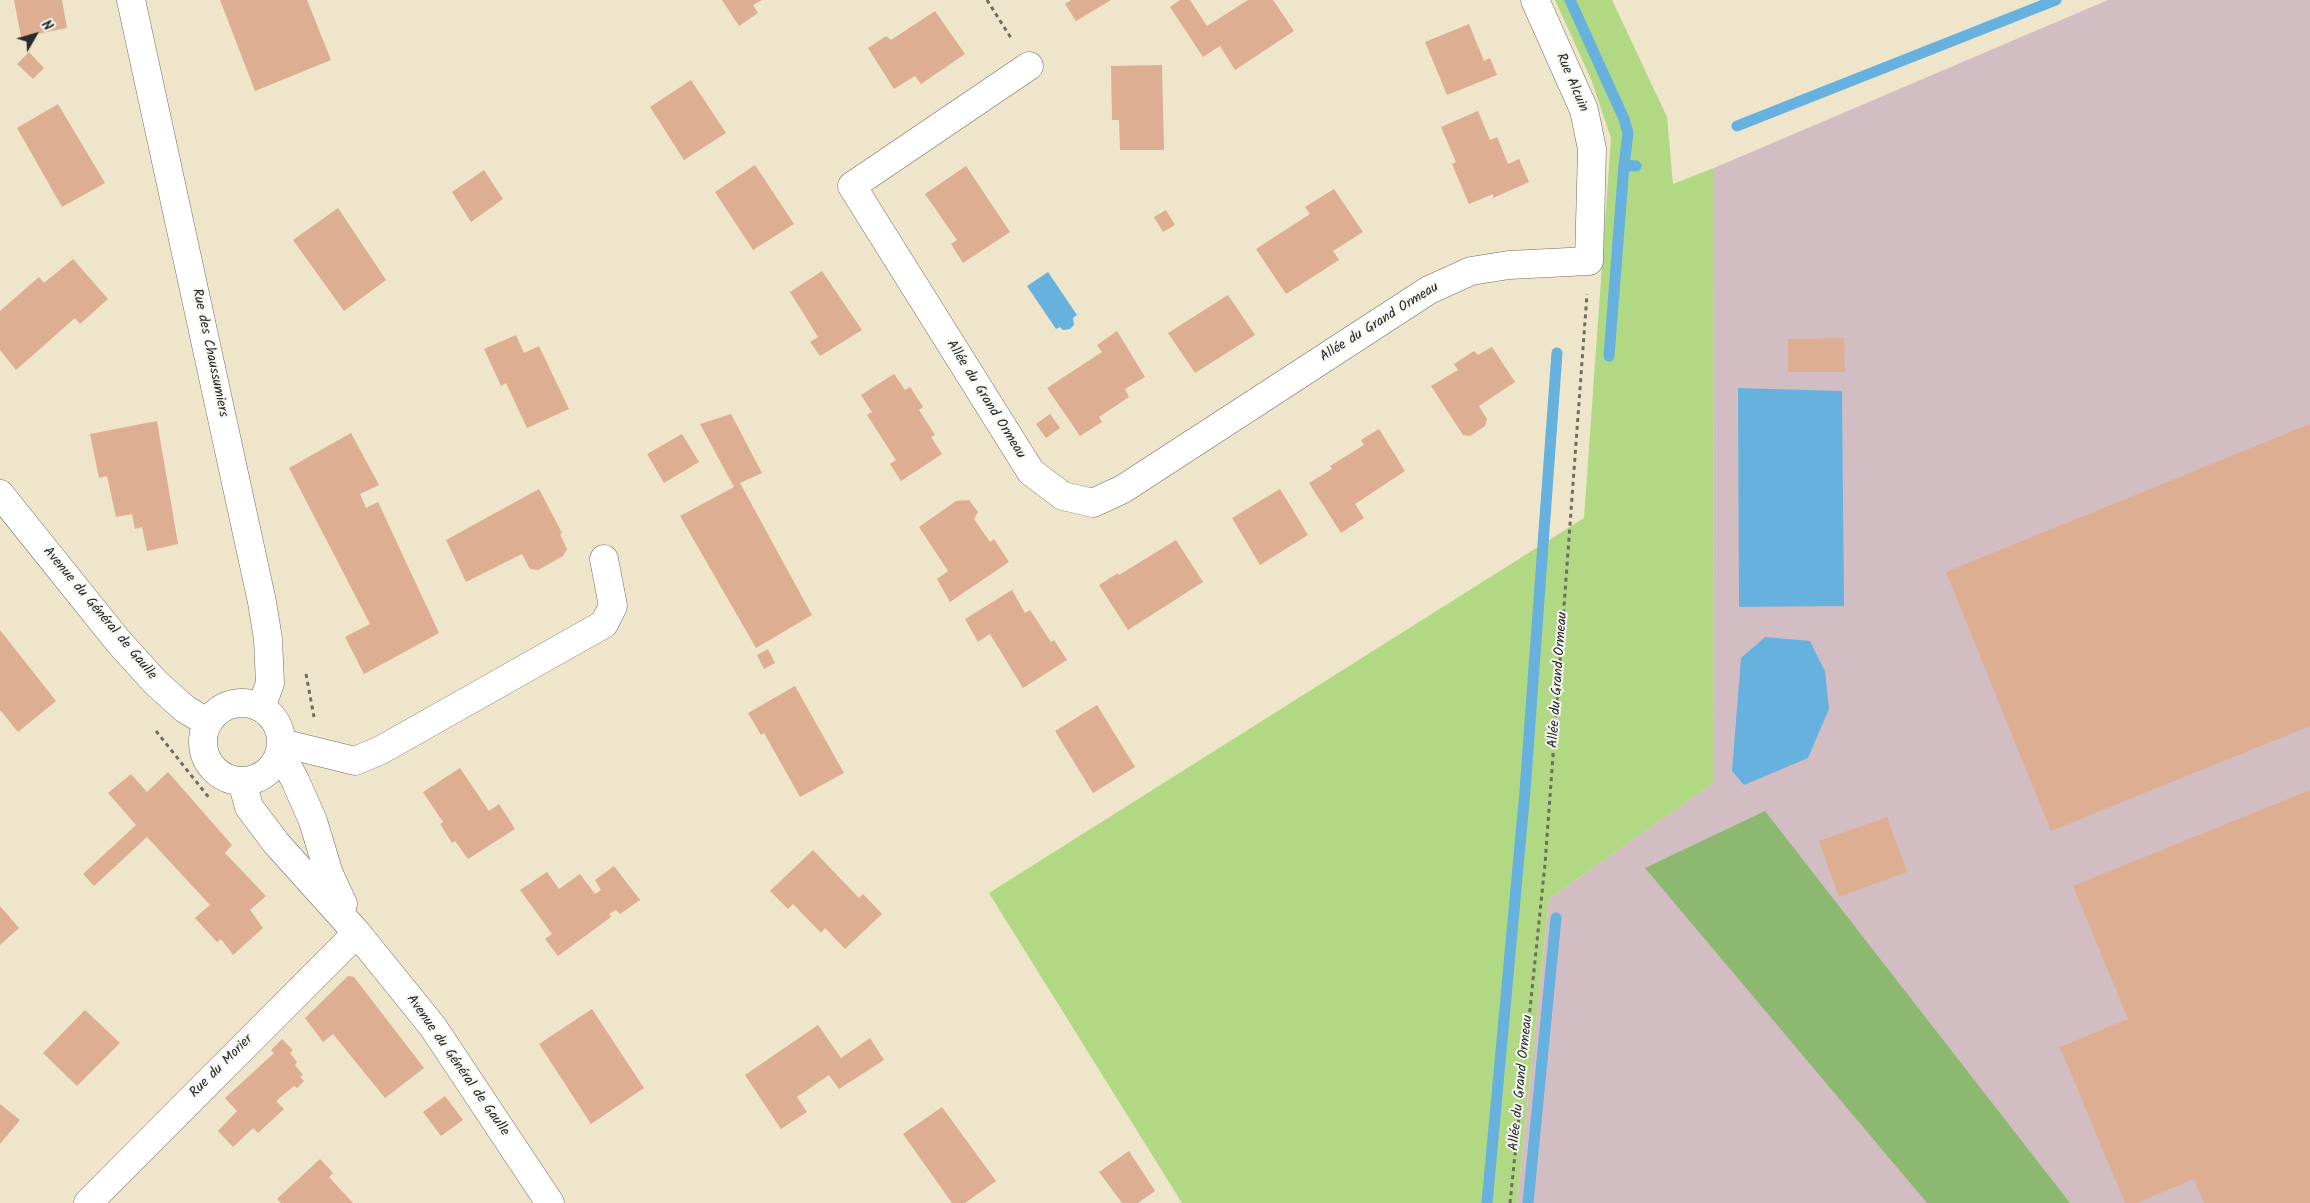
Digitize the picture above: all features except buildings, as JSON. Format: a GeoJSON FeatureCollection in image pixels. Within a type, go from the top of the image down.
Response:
{"type":"FeatureCollection","features":[{"type":"Feature","properties":{"kind":"street","name":"Rue des Chaussumiers"},"geometry":{"type":"LineString","coordinates":[[132,0],[262,602],[268,638],[270,683],[261,708]]}},
{"type":"Feature","properties":{"kind":"street","name":"Rue Alcuin"},"geometry":{"type":"LineString","coordinates":[[1535,0],[1584,110],[1592,149],[1589,261]]}},
{"type":"Feature","properties":{"kind":"street","name":"Allée du Grand Ormeau"},"geometry":{"type":"LineString","coordinates":[[1029,66],[852,186],[1031,472],[1063,496],[1093,503],[1123,489],[1429,290],[1471,270],[1589,261]]}},
{"type":"Feature","properties":{"kind":"street","name":"Avenue du Général de Gaulle"},"geometry":{"type":"LineString","coordinates":[[0,494],[143,669],[185,709],[208,723]]}},
{"type":"Feature","properties":{"kind":"street"},"geometry":{"type":"LineString","coordinates":[[261,708],[250,703],[237,703],[215,713],[208,723],[204,742],[209,762],[217,772],[229,778],[242,781],[254,779],[266,773],[274,765],[281,748],[355,760],[381,750],[604,624],[613,606],[604,559]]}},
{"type":"Feature","properties":{"kind":"street","name":"Avenue du Général de Gaulle"},"geometry":{"type":"LineString","coordinates":[[261,708],[270,714],[276,723],[281,748],[313,822],[328,874],[357,933]]}},
{"type":"Feature","properties":{"kind":"street","name":"Avenue du Général de Gaulle"},"geometry":{"type":"LineString","coordinates":[[242,781],[249,807],[276,843],[357,933],[433,1027],[504,1131],[550,1203]]}},
{"type":"Feature","properties":{"kind":"street","name":"Rue du Morier"},"geometry":{"type":"LineString","coordinates":[[88,1203],[357,933]]}},
{"type":"Feature","properties":{"kind":"path"},"geometry":{"type":"LineString","coordinates":[[987,0],[1029,66]]}},
{"type":"Feature","properties":{"kind":"path","name":"Allée du Grand Ormeau"},"geometry":{"type":"LineString","coordinates":[[1510,1203],[1545,864],[1589,261]]}},
{"type":"Feature","properties":{"kind":"shaded area"},"geometry":{"type":"Polygon","coordinates":[[[2108,0],[2310,0],[2310,1203],[1517,1203],[1549,899],[1713,783],[1714,168],[2108,0]]]}},
{"type":"Feature","properties":{"kind":"green space"},"geometry":{"type":"Polygon","coordinates":[[[1555,0],[1612,0],[1667,117],[1673,184],[1714,168],[1713,783],[1549,899],[1517,1203],[1182,1203],[989,893],[1584,518],[1611,138],[1591,79],[1555,0]]]}},
{"type":"Feature","properties":{"kind":"green space"},"geometry":{"type":"Polygon","coordinates":[[[1765,811],[2070,1203],[1927,1203],[1645,868],[1765,811]]]}},
{"type":"Feature","properties":{"kind":"water"},"geometry":{"type":"Polygon","coordinates":[[[1048,272],[1077,315],[1073,318],[1074,325],[1070,329],[1063,330],[1060,327],[1056,329],[1027,286],[1048,272]]]}},
{"type":"Feature","properties":{"kind":"water"},"geometry":{"type":"Polygon","coordinates":[[[1738,388],[1842,391],[1844,606],[1739,607],[1738,388]]]}},
{"type":"Feature","properties":{"kind":"water"},"geometry":{"type":"Polygon","coordinates":[[[1765,637],[1810,641],[1825,671],[1829,709],[1808,758],[1744,785],[1732,771],[1741,658],[1765,637]]]}},
{"type":"Feature","properties":{"kind":"waterway"},"geometry":{"type":"LineString","coordinates":[[1570,0],[1624,119],[1628,133],[1624,165]]}},
{"type":"Feature","properties":{"kind":"waterway"},"geometry":{"type":"LineString","coordinates":[[1737,126],[2056,0]]}},
{"type":"Feature","properties":{"kind":"waterway"},"geometry":{"type":"LineString","coordinates":[[1609,356],[1624,165],[1636,166]]}},
{"type":"Feature","properties":{"kind":"waterway"},"geometry":{"type":"LineString","coordinates":[[1487,1203],[1525,791],[1557,353]]}},
{"type":"Feature","properties":{"kind":"waterway"},"geometry":{"type":"LineString","coordinates":[[1528,1203],[1556,918]]}}]}
